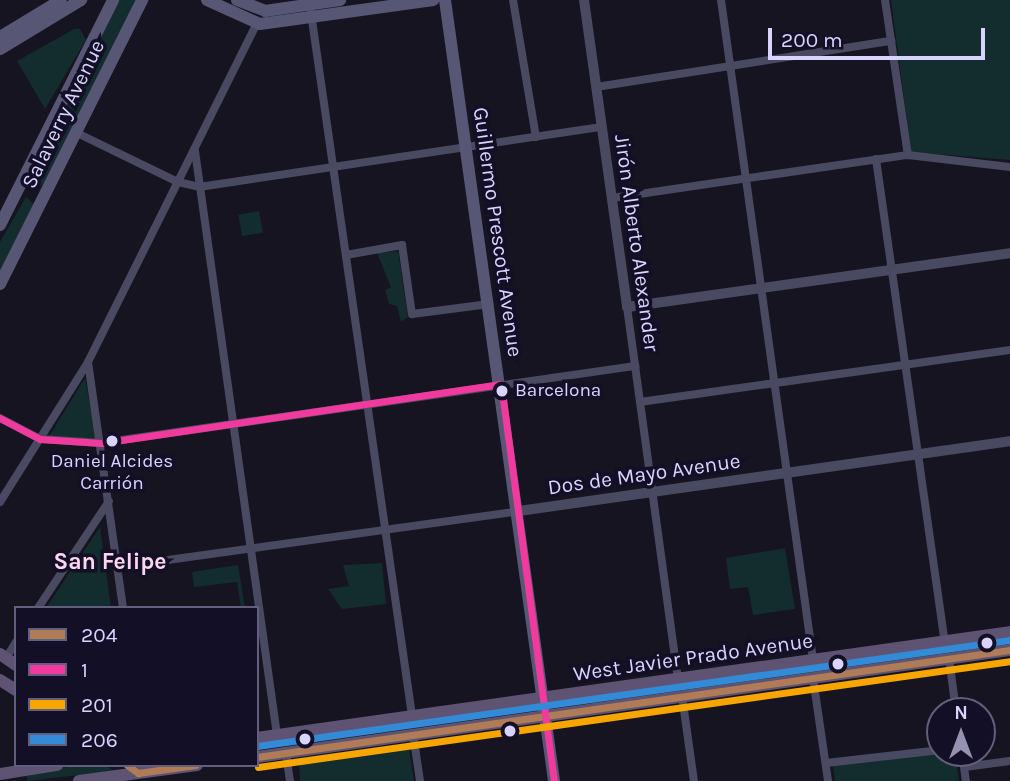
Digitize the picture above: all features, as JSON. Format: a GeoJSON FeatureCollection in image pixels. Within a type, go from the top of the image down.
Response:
{"type":"FeatureCollection","features":[{"type":"Feature","properties":{"kind":"main road"},"geometry":{"type":"LineString","coordinates":[[0,49],[61,0]]}},
{"type":"Feature","properties":{"kind":"main road"},"geometry":{"type":"LineString","coordinates":[[0,37],[80,0]]}},
{"type":"Feature","properties":{"kind":"main road","name":"Salaverry Avenue"},"geometry":{"type":"LineString","coordinates":[[0,225],[113,0]]}},
{"type":"Feature","properties":{"kind":"main road","name":"Salaverry Avenue"},"geometry":{"type":"LineString","coordinates":[[0,284],[142,0]]}},
{"type":"Feature","properties":{"kind":"main road"},"geometry":{"type":"LineString","coordinates":[[207,0],[257,23],[340,0]]}},
{"type":"Feature","properties":{"kind":"main road"},"geometry":{"type":"LineString","coordinates":[[237,0],[267,6],[311,7],[433,0]]}},
{"type":"Feature","properties":{"kind":"main road","name":"Guillermo Prescott Avenue"},"geometry":{"type":"LineString","coordinates":[[445,0],[548,715],[555,781]]}},
{"type":"Feature","properties":{"kind":"main road"},"geometry":{"type":"LineString","coordinates":[[24,178],[33,190],[47,189]]}},
{"type":"Feature","properties":{"kind":"main road"},"geometry":{"type":"LineString","coordinates":[[15,197],[29,192],[39,205]]}},
{"type":"Feature","properties":{"kind":"main road","name":"West Javier Prado Avenue"},"geometry":{"type":"LineString","coordinates":[[259,738],[1010,632]]}},
{"type":"Feature","properties":{"kind":"main road","name":"West Javier Prado Avenue"},"geometry":{"type":"LineString","coordinates":[[259,757],[1010,650]]}},
{"type":"Feature","properties":{"kind":"main road"},"geometry":{"type":"LineString","coordinates":[[591,691],[587,701],[592,709]]}},
{"type":"Feature","properties":{"kind":"main road"},"geometry":{"type":"LineString","coordinates":[[500,704],[507,710],[503,721]]}},
{"type":"Feature","properties":{"kind":"main road"},"geometry":{"type":"LineString","coordinates":[[0,774],[16,776],[50,767]]}},
{"type":"Feature","properties":{"kind":"main road"},"geometry":{"type":"LineString","coordinates":[[79,781],[166,772],[188,767]]}},
{"type":"Feature","properties":{"kind":"street"},"geometry":{"type":"LineString","coordinates":[[513,0],[536,137]]}},
{"type":"Feature","properties":{"kind":"street","name":"Jirón Alberto Alexander"},"geometry":{"type":"LineString","coordinates":[[584,0],[678,679]]}},
{"type":"Feature","properties":{"kind":"street"},"geometry":{"type":"LineString","coordinates":[[721,0],[813,660]]}},
{"type":"Feature","properties":{"kind":"street"},"geometry":{"type":"LineString","coordinates":[[885,0],[908,155]]}},
{"type":"Feature","properties":{"kind":"street"},"geometry":{"type":"LineString","coordinates":[[311,7],[412,716]]}},
{"type":"Feature","properties":{"kind":"street"},"geometry":{"type":"LineString","coordinates":[[0,502],[88,362],[257,23]]}},
{"type":"Feature","properties":{"kind":"street"},"geometry":{"type":"LineString","coordinates":[[596,87],[891,41]]}},
{"type":"Feature","properties":{"kind":"street"},"geometry":{"type":"LineString","coordinates":[[75,132],[178,182],[199,187],[602,127]]}},
{"type":"Feature","properties":{"kind":"street"},"geometry":{"type":"LineString","coordinates":[[195,150],[258,606]]}},
{"type":"Feature","properties":{"kind":"street"},"geometry":{"type":"LineString","coordinates":[[612,198],[908,155],[1010,167]]}},
{"type":"Feature","properties":{"kind":"street"},"geometry":{"type":"LineString","coordinates":[[876,159],[945,641]]}},
{"type":"Feature","properties":{"kind":"street"},"geometry":{"type":"LineString","coordinates":[[346,255],[402,245],[412,314],[489,304]]}},
{"type":"Feature","properties":{"kind":"street"},"geometry":{"type":"LineString","coordinates":[[627,307],[1010,253]]}},
{"type":"Feature","properties":{"kind":"street"},"geometry":{"type":"LineString","coordinates":[[640,402],[1010,350]]}},
{"type":"Feature","properties":{"kind":"street"},"geometry":{"type":"LineString","coordinates":[[88,362],[123,606]]}},
{"type":"Feature","properties":{"kind":"street"},"geometry":{"type":"LineString","coordinates":[[0,418],[40,439],[101,445],[233,423],[635,366]]}},
{"type":"Feature","properties":{"kind":"street","name":"Dos de Mayo Avenue"},"geometry":{"type":"LineString","coordinates":[[117,567],[1010,441]]}},
{"type":"Feature","properties":{"kind":"street"},"geometry":{"type":"LineString","coordinates":[[39,606],[109,501]]}},
{"type":"Feature","properties":{"kind":"street"},"geometry":{"type":"LineString","coordinates":[[259,610],[277,735]]}},
{"type":"Feature","properties":{"kind":"street"},"geometry":{"type":"LineString","coordinates":[[949,658],[954,697]]}},
{"type":"Feature","properties":{"kind":"street"},"geometry":{"type":"LineString","coordinates":[[813,678],[828,781]]}},
{"type":"Feature","properties":{"kind":"street"},"geometry":{"type":"LineString","coordinates":[[682,696],[694,781]]}},
{"type":"Feature","properties":{"kind":"street"},"geometry":{"type":"LineString","coordinates":[[413,734],[420,781]]}},
{"type":"Feature","properties":{"kind":"street"},"geometry":{"type":"LineString","coordinates":[[825,764],[926,752]]}},
{"type":"Feature","properties":{"kind":"street"},"geometry":{"type":"LineString","coordinates":[[286,753],[290,781]]}},
{"type":"Feature","properties":{"kind":"street"},"geometry":{"type":"LineString","coordinates":[[965,767],[966,781]]}},
{"type":"Feature","properties":{"kind":"green space"},"geometry":{"type":"Polygon","coordinates":[[[118,0],[137,0],[48,184],[39,186],[32,178],[118,0]]]}},
{"type":"Feature","properties":{"kind":"green space"},"geometry":{"type":"Polygon","coordinates":[[[891,0],[1010,0],[1010,160],[911,152],[891,0]]]}},
{"type":"Feature","properties":{"kind":"green space"},"geometry":{"type":"Polygon","coordinates":[[[74,29],[80,29],[86,40],[45,109],[17,61],[74,29]]]}},
{"type":"Feature","properties":{"kind":"green space"},"geometry":{"type":"Polygon","coordinates":[[[26,197],[36,206],[0,280],[0,242],[26,197]]]}},
{"type":"Feature","properties":{"kind":"green space"},"geometry":{"type":"Polygon","coordinates":[[[259,211],[263,233],[242,236],[238,215],[259,211]]]}},
{"type":"Feature","properties":{"kind":"green space"},"geometry":{"type":"Polygon","coordinates":[[[398,251],[408,317],[401,322],[397,306],[389,304],[385,290],[391,287],[377,253],[398,251]]]}},
{"type":"Feature","properties":{"kind":"green space"},"geometry":{"type":"Polygon","coordinates":[[[85,378],[96,439],[48,438],[85,378]]]}},
{"type":"Feature","properties":{"kind":"green space"},"geometry":{"type":"Polygon","coordinates":[[[100,527],[111,606],[47,606],[100,527]]]}},
{"type":"Feature","properties":{"kind":"green space"},"geometry":{"type":"Polygon","coordinates":[[[785,548],[795,609],[753,615],[748,587],[730,589],[726,558],[785,548]]]}},
{"type":"Feature","properties":{"kind":"green space"},"geometry":{"type":"Polygon","coordinates":[[[382,563],[386,604],[342,609],[328,589],[349,586],[343,565],[382,563]]]}},
{"type":"Feature","properties":{"kind":"green space"},"geometry":{"type":"Polygon","coordinates":[[[238,565],[245,606],[241,606],[237,582],[194,587],[192,572],[238,565]]]}},
{"type":"Feature","properties":{"kind":"green space"},"geometry":{"type":"Polygon","coordinates":[[[1010,636],[1010,644],[591,705],[590,700],[1010,636]]]}},
{"type":"Feature","properties":{"kind":"green space"},"geometry":{"type":"Polygon","coordinates":[[[500,709],[501,713],[463,722],[259,750],[259,744],[500,709]]]}},
{"type":"Feature","properties":{"kind":"green space"},"geometry":{"type":"Polygon","coordinates":[[[403,744],[409,748],[414,781],[300,781],[299,760],[403,744]]]}},
{"type":"Feature","properties":{"kind":"green space"},"geometry":{"type":"Polygon","coordinates":[[[926,755],[926,767],[957,767],[959,781],[835,781],[832,760],[926,755]]]}},
{"type":"Feature","properties":{"kind":"green space"},"geometry":{"type":"Polygon","coordinates":[[[68,767],[108,767],[114,771],[27,781],[26,772],[68,767]]]}},
{"type":"Feature","properties":{"kind":"transit line","name":"1"},"geometry":{"type":"LineString","coordinates":[[0,418],[40,439],[101,443],[501,384],[554,781]]}},
{"type":"Feature","properties":{"kind":"transit line","name":"206"},"geometry":{"type":"LineString","coordinates":[[259,746],[1009,640]]}},
{"type":"Feature","properties":{"kind":"transit line","name":"204"},"geometry":{"type":"LineString","coordinates":[[259,757],[1010,650]]}},
{"type":"Feature","properties":{"kind":"transit line","name":"201"},"geometry":{"type":"LineString","coordinates":[[259,767],[1010,661]]}},
{"type":"Feature","properties":{"kind":"transit line","name":"204"},"geometry":{"type":"LineString","coordinates":[[130,767],[138,773],[181,767]]}},
{"type":"Feature","properties":{"kind":"place","name":"Barcelona"},"geometry":{"type":"Point","coordinates":[502,391]}},
{"type":"Feature","properties":{"kind":"place","name":"Daniel Alcides Carrión"},"geometry":{"type":"Point","coordinates":[112,441]}},
{"type":"Feature","properties":{"kind":"district","name":"San Felipe"},"geometry":{"type":"Point","coordinates":[110,562]}}]}
